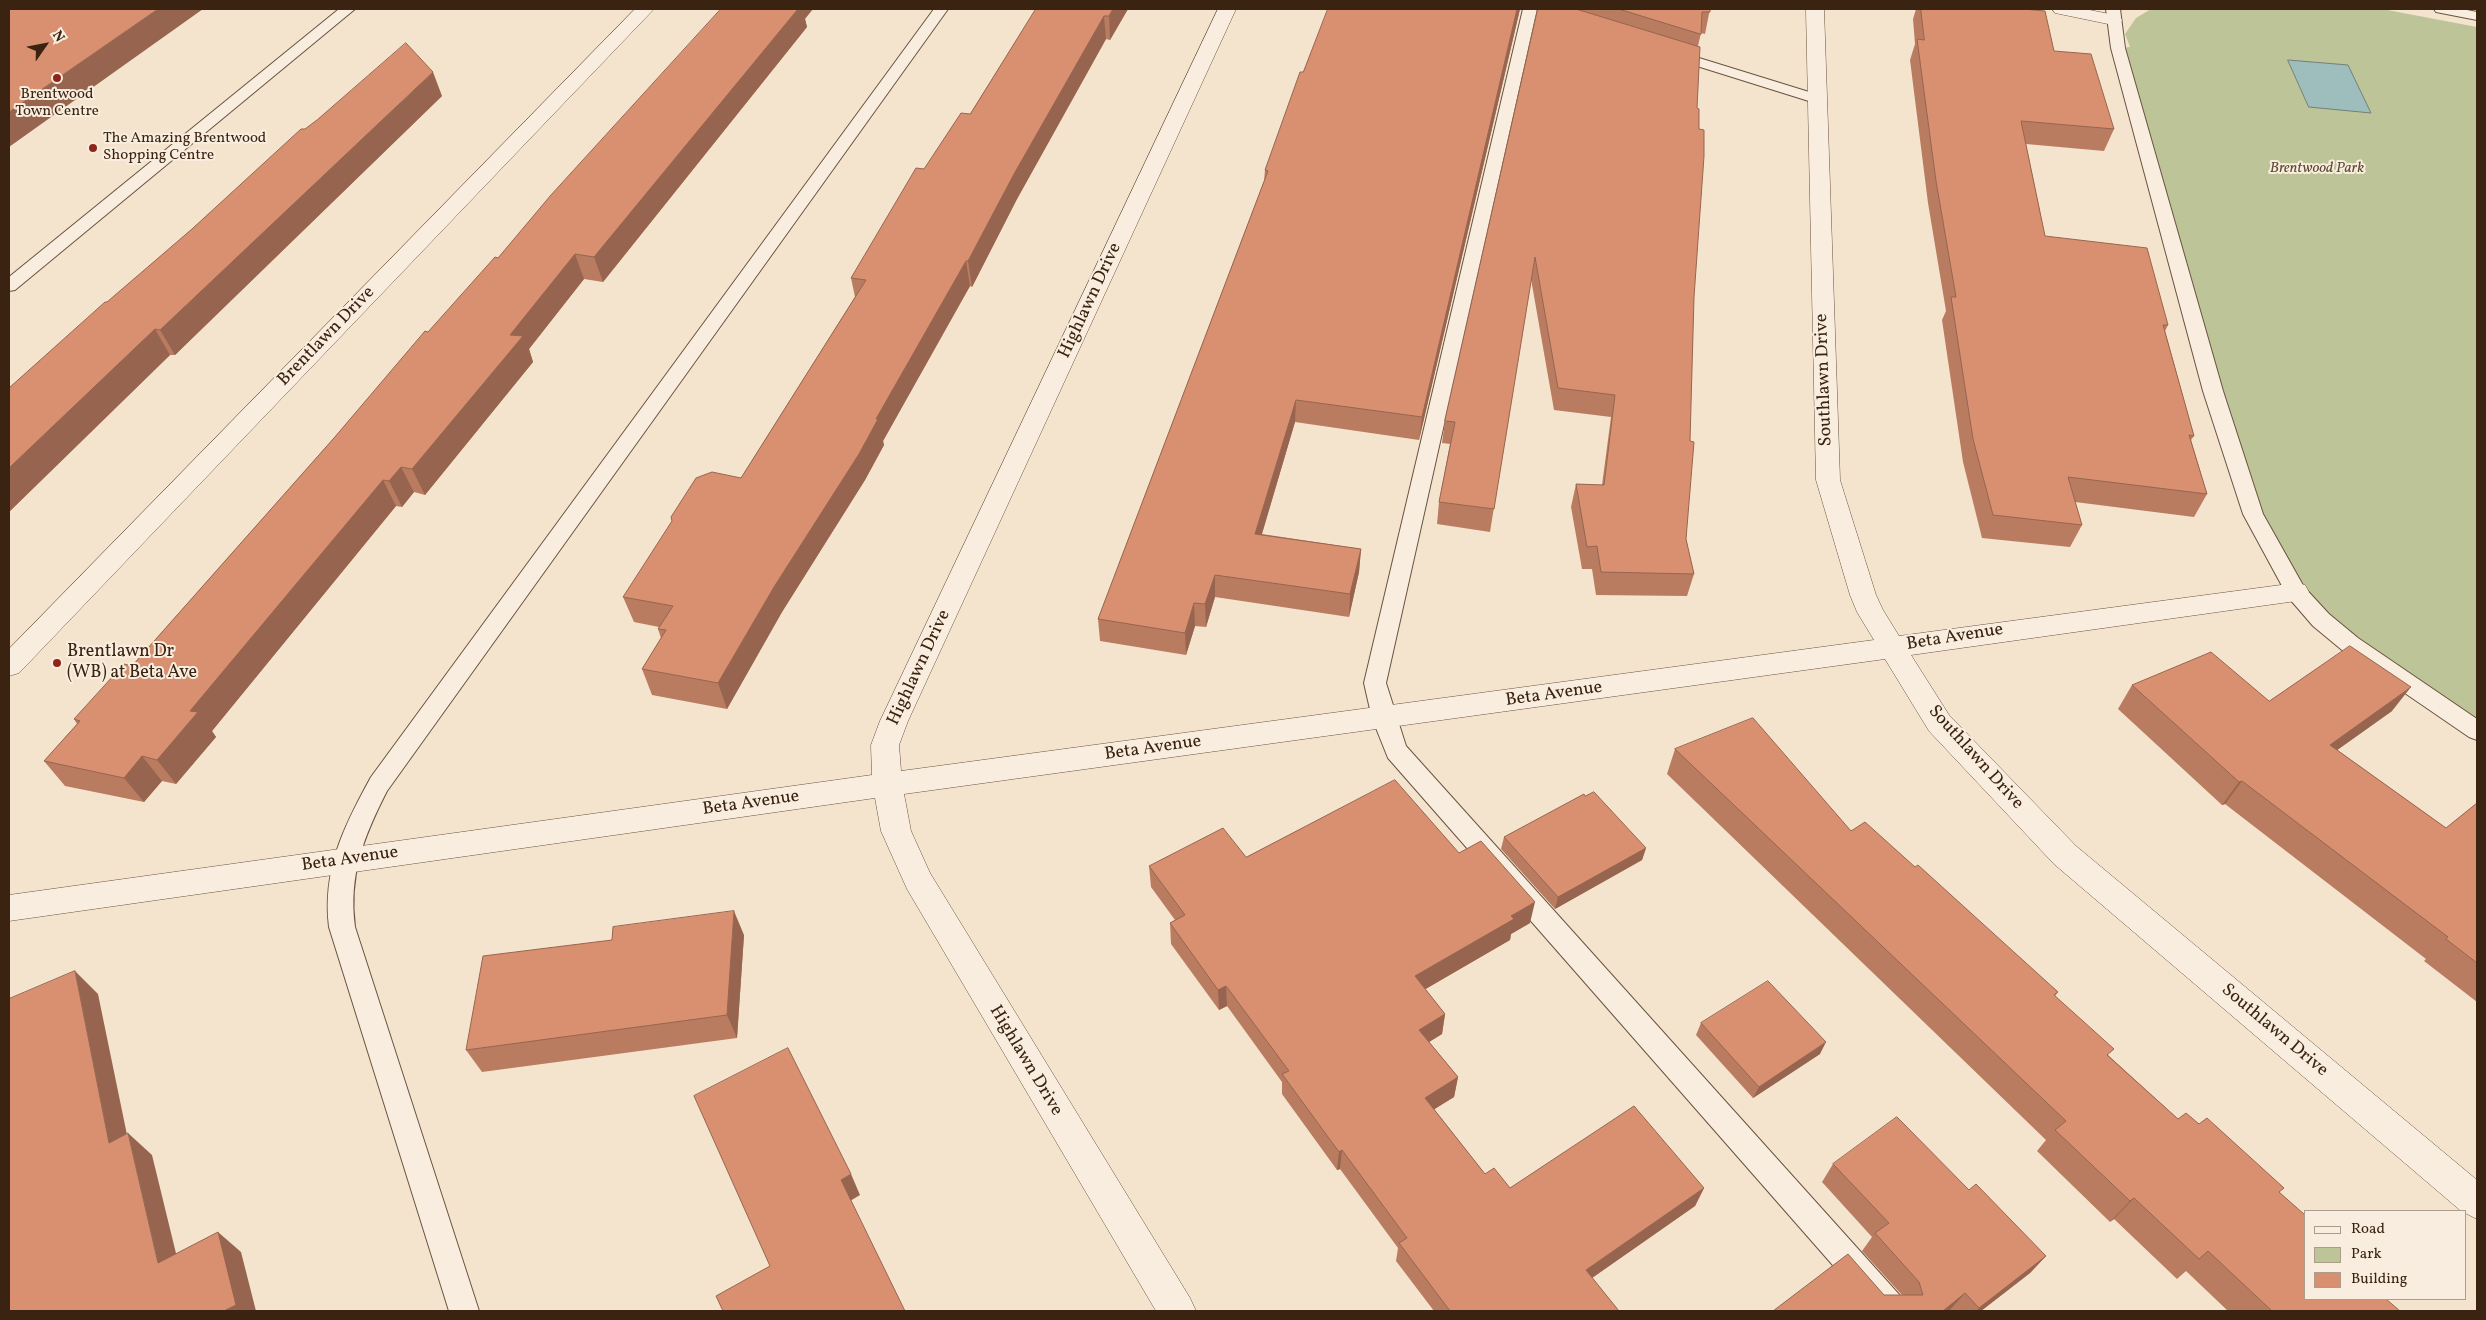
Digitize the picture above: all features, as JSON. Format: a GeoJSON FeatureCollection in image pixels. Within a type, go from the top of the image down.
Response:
{"type":"FeatureCollection","features":[{"type":"Feature","properties":{"kind":"street","name":"Brentlawn Drive"},"geometry":{"type":"LineString","coordinates":[[9,666],[645,9]]}},
{"type":"Feature","properties":{"kind":"street","name":"Highlawn Drive"},"geometry":{"type":"LineString","coordinates":[[1177,1311],[918,880],[896,831],[887,785],[885,745],[894,721],[1227,9]]}},
{"type":"Feature","properties":{"kind":"street","name":"Southlawn Drive"},"geometry":{"type":"LineString","coordinates":[[1815,9],[1828,480],[1863,595],[1892,648],[1939,722],[2065,856],[2477,1202]]}},
{"type":"Feature","properties":{"kind":"street"},"geometry":{"type":"LineString","coordinates":[[2062,9],[2113,14]]}},
{"type":"Feature","properties":{"kind":"street","name":"Beta Avenue"},"geometry":{"type":"LineString","coordinates":[[9,908],[887,785],[1892,648],[1971,635],[2296,592]]}},
{"type":"Feature","properties":{"kind":"lane"},"geometry":{"type":"LineString","coordinates":[[9,286],[348,9]]}},
{"type":"Feature","properties":{"kind":"lane"},"geometry":{"type":"LineString","coordinates":[[464,1311],[342,927],[339,900],[346,860],[360,819],[379,784],[941,9]]}},
{"type":"Feature","properties":{"kind":"lane"},"geometry":{"type":"LineString","coordinates":[[2441,9],[2477,16]]}},
{"type":"Feature","properties":{"kind":"lane"},"geometry":{"type":"LineString","coordinates":[[1533,10],[1375,682],[1384,718],[1396,750],[1893,1311]]}},
{"type":"Feature","properties":{"kind":"lane"},"geometry":{"type":"LineString","coordinates":[[2113,14],[2118,48],[2216,401],[2253,514],[2296,592],[2321,620],[2350,644],[2477,731]]}},
{"type":"Feature","properties":{"kind":"lane"},"geometry":{"type":"LineString","coordinates":[[1653,48],[1817,99]]}},
{"type":"Feature","properties":{"kind":"green space","name":"Brentwood Park"},"geometry":{"type":"Polygon","coordinates":[[[2151,9],[2382,9],[2477,27],[2477,731],[2350,644],[2321,620],[2253,514],[2118,48],[2130,47],[2125,34],[2136,18],[2151,9]]]}},
{"type":"Feature","properties":{"kind":"water"},"geometry":{"type":"Polygon","coordinates":[[[2288,60],[2348,65],[2371,113],[2309,107],[2288,60]]]}},
{"type":"Feature","properties":{"kind":"building"},"geometry":{"type":"Polygon","coordinates":[[[9,9],[158,9],[9,112],[9,9]]]}},
{"type":"Feature","properties":{"kind":"building"},"geometry":{"type":"Polygon","coordinates":[[[721,9],[798,9],[594,257],[575,254],[510,335],[523,336],[412,469],[401,467],[389,481],[383,480],[190,711],[198,712],[157,760],[142,756],[124,778],[44,761],[80,721],[74,719],[124,664],[132,666],[334,438],[425,331],[428,332],[495,257],[498,258],[551,195],[721,9]]]}},
{"type":"Feature","properties":{"kind":"building"},"geometry":{"type":"Polygon","coordinates":[[[1036,9],[1113,9],[1109,16],[1104,16],[1088,44],[1014,174],[968,261],[966,261],[876,419],[878,419],[859,454],[774,587],[718,683],[642,669],[666,630],[658,629],[673,606],[623,597],[672,521],[671,517],[696,478],[712,472],[741,478],[866,280],[851,278],[916,168],[924,169],[961,113],[970,114],[1036,9]]]}},
{"type":"Feature","properties":{"kind":"building"},"geometry":{"type":"Polygon","coordinates":[[[1328,9],[1517,9],[1422,417],[1296,400],[1255,534],[1361,549],[1350,594],[1215,575],[1205,604],[1194,603],[1185,633],[1098,619],[1268,171],[1265,170],[1300,72],[1303,72],[1328,9]]]}},
{"type":"Feature","properties":{"kind":"building"},"geometry":{"type":"Polygon","coordinates":[[[1538,9],[1576,9],[1700,47],[1697,108],[1699,109],[1699,129],[1704,130],[1704,156],[1694,297],[1690,441],[1694,442],[1686,539],[1694,574],[1601,572],[1597,546],[1587,547],[1576,484],[1604,485],[1615,395],[1558,388],[1535,257],[1494,509],[1439,502],[1455,422],[1445,421],[1538,9]]]}},
{"type":"Feature","properties":{"kind":"building"},"geometry":{"type":"Polygon","coordinates":[[[1619,9],[1710,9],[1710,12],[1702,12],[1701,34],[1619,9]]]}},
{"type":"Feature","properties":{"kind":"building"},"geometry":{"type":"Polygon","coordinates":[[[1921,9],[2023,9],[2045,11],[2054,51],[2091,54],[2114,129],[2021,121],[2045,236],[2147,248],[2168,325],[2163,325],[2194,436],[2189,435],[2207,494],[2068,477],[2082,525],[1993,515],[1973,439],[1951,297],[1956,297],[1936,181],[1917,39],[1924,40],[1921,9]]]}},
{"type":"Feature","properties":{"kind":"building"},"geometry":{"type":"Polygon","coordinates":[[[406,43],[433,72],[160,330],[155,329],[9,468],[9,388],[105,302],[192,229],[301,129],[305,129],[317,120],[406,43]]]}},
{"type":"Feature","properties":{"kind":"building"},"geometry":{"type":"Polygon","coordinates":[[[2350,646],[2411,687],[2330,745],[2446,828],[2477,803],[2477,963],[2446,939],[2448,937],[2242,781],[2239,782],[2132,685],[2211,652],[2269,701],[2350,646]]]}},
{"type":"Feature","properties":{"kind":"building"},"geometry":{"type":"Polygon","coordinates":[[[1753,718],[1851,831],[1865,822],[1915,867],[1918,865],[2058,992],[2054,995],[2114,1049],[2107,1055],[2178,1119],[2186,1113],[2199,1124],[2207,1118],[2284,1188],[2279,1192],[2304,1214],[2304,1300],[2387,1300],[2400,1311],[2272,1311],[2208,1251],[2199,1259],[2134,1198],[2130,1201],[2055,1130],[2066,1121],[1675,749],[1753,718]]]}},
{"type":"Feature","properties":{"kind":"building"},"geometry":{"type":"Polygon","coordinates":[[[1395,780],[1459,853],[1481,841],[1535,902],[1511,916],[1514,919],[1415,976],[1445,1014],[1419,1030],[1458,1077],[1425,1098],[1485,1174],[1494,1168],[1510,1188],[1634,1106],[1704,1188],[1586,1270],[1619,1311],[1450,1311],[1399,1243],[1407,1238],[1342,1150],[1339,1152],[1282,1074],[1289,1071],[1226,986],[1218,990],[1170,923],[1185,915],[1149,866],[1223,828],[1246,857],[1395,780]]]}},
{"type":"Feature","properties":{"kind":"building"},"geometry":{"type":"Polygon","coordinates":[[[1594,792],[1646,848],[1558,897],[1504,837],[1584,794],[1585,796],[1594,792]]]}},
{"type":"Feature","properties":{"kind":"building"},"geometry":{"type":"Polygon","coordinates":[[[734,911],[727,1015],[466,1050],[483,956],[612,940],[613,927],[734,911]]]}},
{"type":"Feature","properties":{"kind":"building"},"geometry":{"type":"Polygon","coordinates":[[[75,971],[109,1143],[128,1133],[158,1263],[218,1232],[236,1305],[224,1311],[9,1311],[9,999],[75,971]]]}},
{"type":"Feature","properties":{"kind":"building"},"geometry":{"type":"Polygon","coordinates":[[[1768,981],[1826,1042],[1759,1087],[1701,1023],[1768,981]]]}},
{"type":"Feature","properties":{"kind":"building"},"geometry":{"type":"Polygon","coordinates":[[[788,1048],[851,1174],[841,1180],[905,1311],[723,1311],[716,1296],[770,1266],[694,1096],[788,1048]]]}},
{"type":"Feature","properties":{"kind":"building"},"geometry":{"type":"Polygon","coordinates":[[[1897,1117],[1969,1190],[1976,1184],[2046,1256],[1979,1308],[1965,1293],[1943,1311],[1773,1311],[1848,1254],[1884,1295],[1923,1295],[1919,1282],[1875,1233],[1889,1223],[1833,1164],[1897,1117]]]}},
{"type":"Feature","properties":{"kind":"place","name":"Brentwood Town Centre"},"geometry":{"type":"Point","coordinates":[57,78]}},
{"type":"Feature","properties":{"kind":"place","name":"The Amazing Brentwood Shopping Centre"},"geometry":{"type":"Point","coordinates":[93,148]}},
{"type":"Feature","properties":{"kind":"place","name":"Brentlawn Dr (WB) at Beta Ave"},"geometry":{"type":"Point","coordinates":[57,663]}}]}
